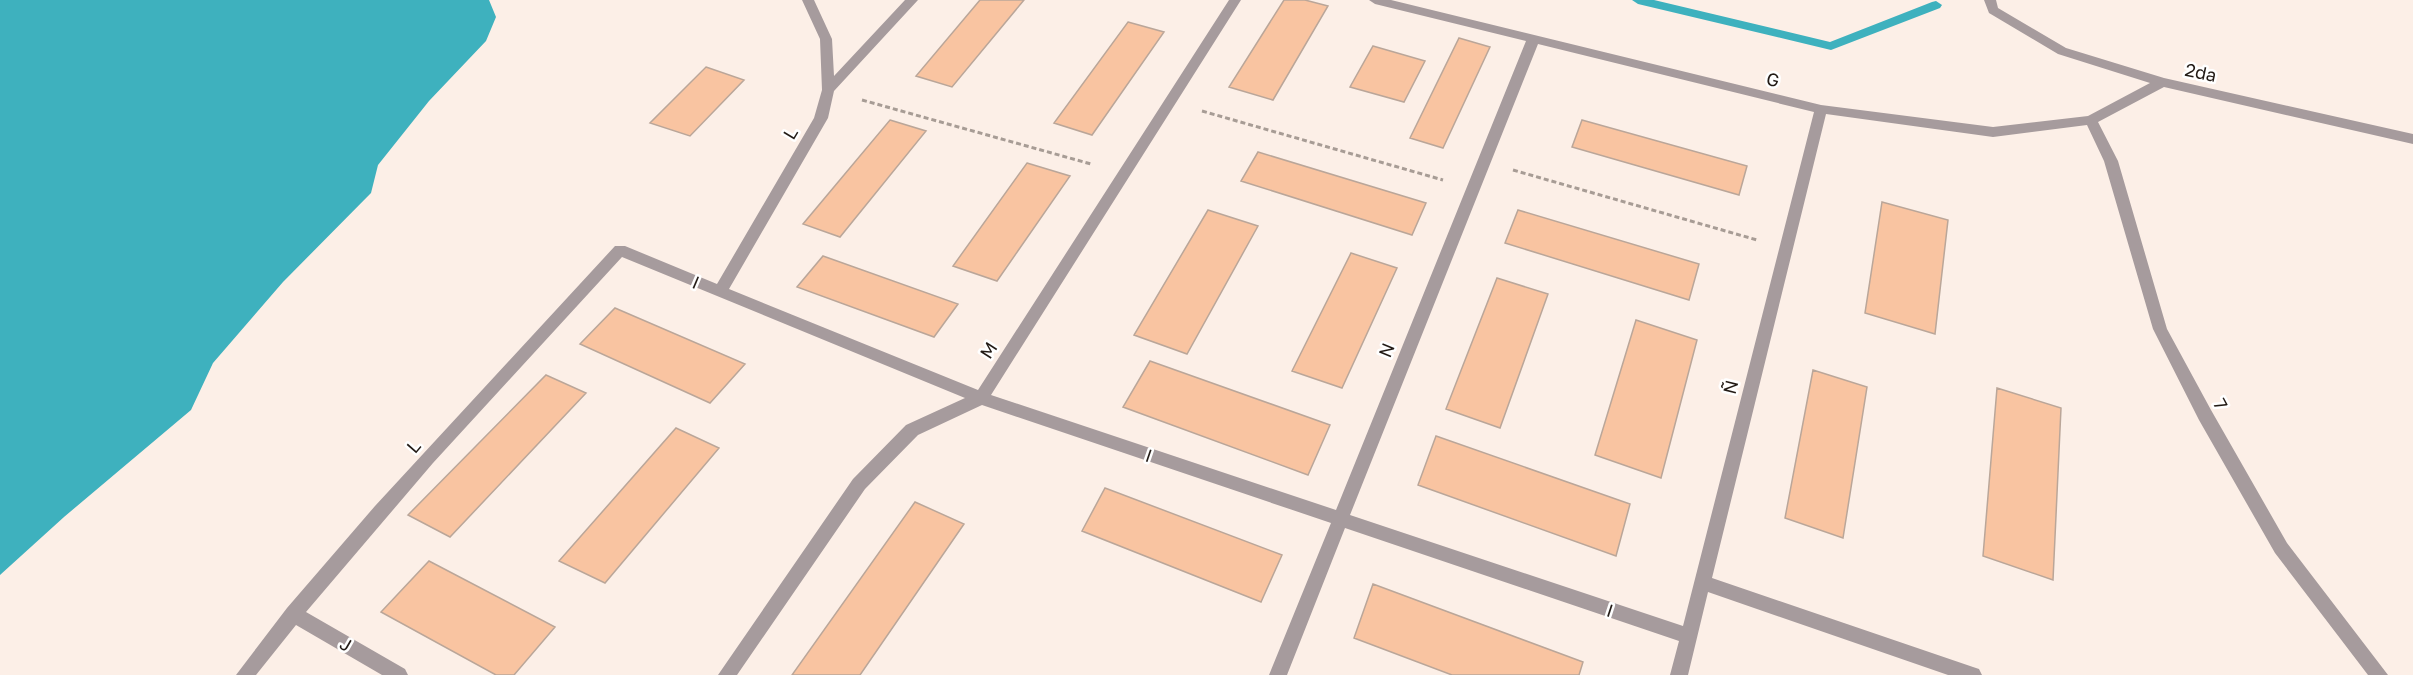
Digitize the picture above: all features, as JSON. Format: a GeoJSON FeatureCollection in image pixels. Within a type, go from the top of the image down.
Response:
{"type":"FeatureCollection","features":[{"type":"Feature","properties":{"kind":"street"},"geometry":{"type":"LineString","coordinates":[[808,0],[826,39],[828,90]]}},
{"type":"Feature","properties":{"kind":"street"},"geometry":{"type":"LineString","coordinates":[[828,90],[912,0]]}},
{"type":"Feature","properties":{"kind":"street","name":"M"},"geometry":{"type":"LineString","coordinates":[[981,398],[1235,0]]}},
{"type":"Feature","properties":{"kind":"street","name":"G"},"geometry":{"type":"LineString","coordinates":[[1375,0],[1821,109],[1993,132],[2091,120],[2162,82]]}},
{"type":"Feature","properties":{"kind":"street","name":"2da"},"geometry":{"type":"LineString","coordinates":[[1991,5],[2062,51],[2162,82],[2413,139]]}},
{"type":"Feature","properties":{"kind":"street","name":"N"},"geometry":{"type":"LineString","coordinates":[[1278,675],[1533,40]]}},
{"type":"Feature","properties":{"kind":"street","name":"L"},"geometry":{"type":"LineString","coordinates":[[720,292],[821,118],[828,90]]}},
{"type":"Feature","properties":{"kind":"street","name":"Ñ"},"geometry":{"type":"LineString","coordinates":[[1679,675],[1821,109]]}},
{"type":"Feature","properties":{"kind":"street","name":"7"},"geometry":{"type":"LineString","coordinates":[[2091,120],[2111,161],[2160,329],[2200,406],[2281,548],[2379,675]]}},
{"type":"Feature","properties":{"kind":"street","name":"L"},"geometry":{"type":"LineString","coordinates":[[245,675],[293,614],[461,420],[620,250]]}},
{"type":"Feature","properties":{"kind":"street","name":"I"},"geometry":{"type":"LineString","coordinates":[[620,250],[981,398],[1688,636]]}},
{"type":"Feature","properties":{"kind":"street"},"geometry":{"type":"LineString","coordinates":[[727,675],[859,484],[912,430],[981,398]]}},
{"type":"Feature","properties":{"kind":"street"},"geometry":{"type":"LineString","coordinates":[[1701,582],[1973,675]]}},
{"type":"Feature","properties":{"kind":"street","name":"J"},"geometry":{"type":"LineString","coordinates":[[293,614],[399,675]]}},
{"type":"Feature","properties":{"kind":"path"},"geometry":{"type":"LineString","coordinates":[[828,90],[1124,174]]}},
{"type":"Feature","properties":{"kind":"path"},"geometry":{"type":"LineString","coordinates":[[1169,102],[1473,188]]}},
{"type":"Feature","properties":{"kind":"path"},"geometry":{"type":"LineString","coordinates":[[1484,162],[1786,249]]}},
{"type":"Feature","properties":{"kind":"water"},"geometry":{"type":"Polygon","coordinates":[[[0,0],[489,0],[496,17],[486,41],[429,101],[378,165],[371,193],[283,282],[213,363],[191,410],[64,517],[0,575],[0,0]]]}},
{"type":"Feature","properties":{"kind":"building"},"geometry":{"type":"Polygon","coordinates":[[[980,0],[1024,0],[952,87],[916,76],[980,0]]]}},
{"type":"Feature","properties":{"kind":"building"},"geometry":{"type":"Polygon","coordinates":[[[1284,0],[1305,0],[1328,6],[1273,100],[1229,87],[1284,0]]]}},
{"type":"Feature","properties":{"kind":"building"},"geometry":{"type":"Polygon","coordinates":[[[1128,22],[1164,32],[1092,135],[1054,123],[1128,22]]]}},
{"type":"Feature","properties":{"kind":"building"},"geometry":{"type":"Polygon","coordinates":[[[1459,38],[1490,47],[1443,148],[1410,138],[1459,38]]]}},
{"type":"Feature","properties":{"kind":"building"},"geometry":{"type":"Polygon","coordinates":[[[1373,46],[1425,61],[1404,102],[1350,87],[1373,46]]]}},
{"type":"Feature","properties":{"kind":"building"},"geometry":{"type":"Polygon","coordinates":[[[706,67],[744,80],[690,136],[650,123],[706,67]]]}},
{"type":"Feature","properties":{"kind":"building"},"geometry":{"type":"Polygon","coordinates":[[[890,120],[926,131],[840,237],[803,224],[890,120]]]}},
{"type":"Feature","properties":{"kind":"building"},"geometry":{"type":"Polygon","coordinates":[[[1582,120],[1747,166],[1739,195],[1572,147],[1582,120]]]}},
{"type":"Feature","properties":{"kind":"building"},"geometry":{"type":"Polygon","coordinates":[[[1258,152],[1426,203],[1412,235],[1241,181],[1258,152]]]}},
{"type":"Feature","properties":{"kind":"building"},"geometry":{"type":"Polygon","coordinates":[[[1027,163],[1070,176],[997,281],[953,266],[1027,163]]]}},
{"type":"Feature","properties":{"kind":"building"},"geometry":{"type":"Polygon","coordinates":[[[1882,202],[1948,220],[1935,334],[1865,313],[1882,202]]]}},
{"type":"Feature","properties":{"kind":"building"},"geometry":{"type":"Polygon","coordinates":[[[1208,210],[1258,226],[1187,354],[1134,335],[1208,210]]]}},
{"type":"Feature","properties":{"kind":"building"},"geometry":{"type":"Polygon","coordinates":[[[1518,210],[1699,264],[1689,300],[1505,243],[1518,210]]]}},
{"type":"Feature","properties":{"kind":"building"},"geometry":{"type":"Polygon","coordinates":[[[1351,253],[1397,268],[1342,388],[1292,371],[1351,253]]]}},
{"type":"Feature","properties":{"kind":"building"},"geometry":{"type":"Polygon","coordinates":[[[823,256],[958,304],[934,337],[797,287],[823,256]]]}},
{"type":"Feature","properties":{"kind":"building"},"geometry":{"type":"Polygon","coordinates":[[[1497,278],[1548,294],[1500,428],[1446,409],[1497,278]]]}},
{"type":"Feature","properties":{"kind":"building"},"geometry":{"type":"Polygon","coordinates":[[[615,308],[745,364],[710,403],[580,344],[615,308]]]}},
{"type":"Feature","properties":{"kind":"building"},"geometry":{"type":"Polygon","coordinates":[[[1636,320],[1697,340],[1661,478],[1595,455],[1636,320]]]}},
{"type":"Feature","properties":{"kind":"building"},"geometry":{"type":"Polygon","coordinates":[[[1150,361],[1330,425],[1308,475],[1123,407],[1150,361]]]}},
{"type":"Feature","properties":{"kind":"building"},"geometry":{"type":"Polygon","coordinates":[[[1813,370],[1867,387],[1843,538],[1785,518],[1813,370]]]}},
{"type":"Feature","properties":{"kind":"building"},"geometry":{"type":"Polygon","coordinates":[[[546,375],[586,393],[450,537],[408,515],[546,375]]]}},
{"type":"Feature","properties":{"kind":"building"},"geometry":{"type":"Polygon","coordinates":[[[1997,388],[2061,408],[2053,580],[1983,556],[1997,388]]]}},
{"type":"Feature","properties":{"kind":"building"},"geometry":{"type":"Polygon","coordinates":[[[676,428],[719,448],[605,583],[559,561],[676,428]]]}},
{"type":"Feature","properties":{"kind":"building"},"geometry":{"type":"Polygon","coordinates":[[[1436,436],[1630,504],[1616,556],[1418,485],[1436,436]]]}},
{"type":"Feature","properties":{"kind":"building"},"geometry":{"type":"Polygon","coordinates":[[[1105,488],[1282,555],[1261,602],[1082,531],[1105,488]]]}},
{"type":"Feature","properties":{"kind":"building"},"geometry":{"type":"Polygon","coordinates":[[[915,502],[964,524],[860,675],[792,675],[915,502]]]}},
{"type":"Feature","properties":{"kind":"building"},"geometry":{"type":"Polygon","coordinates":[[[429,561],[555,627],[514,675],[496,675],[381,612],[429,561]]]}},
{"type":"Feature","properties":{"kind":"building"},"geometry":{"type":"Polygon","coordinates":[[[1373,584],[1583,662],[1579,675],[1452,675],[1354,638],[1373,584]]]}},
{"type":"Feature","properties":{"kind":"waterway"},"geometry":{"type":"LineString","coordinates":[[1638,0],[1831,46],[1936,5]]}}]}
